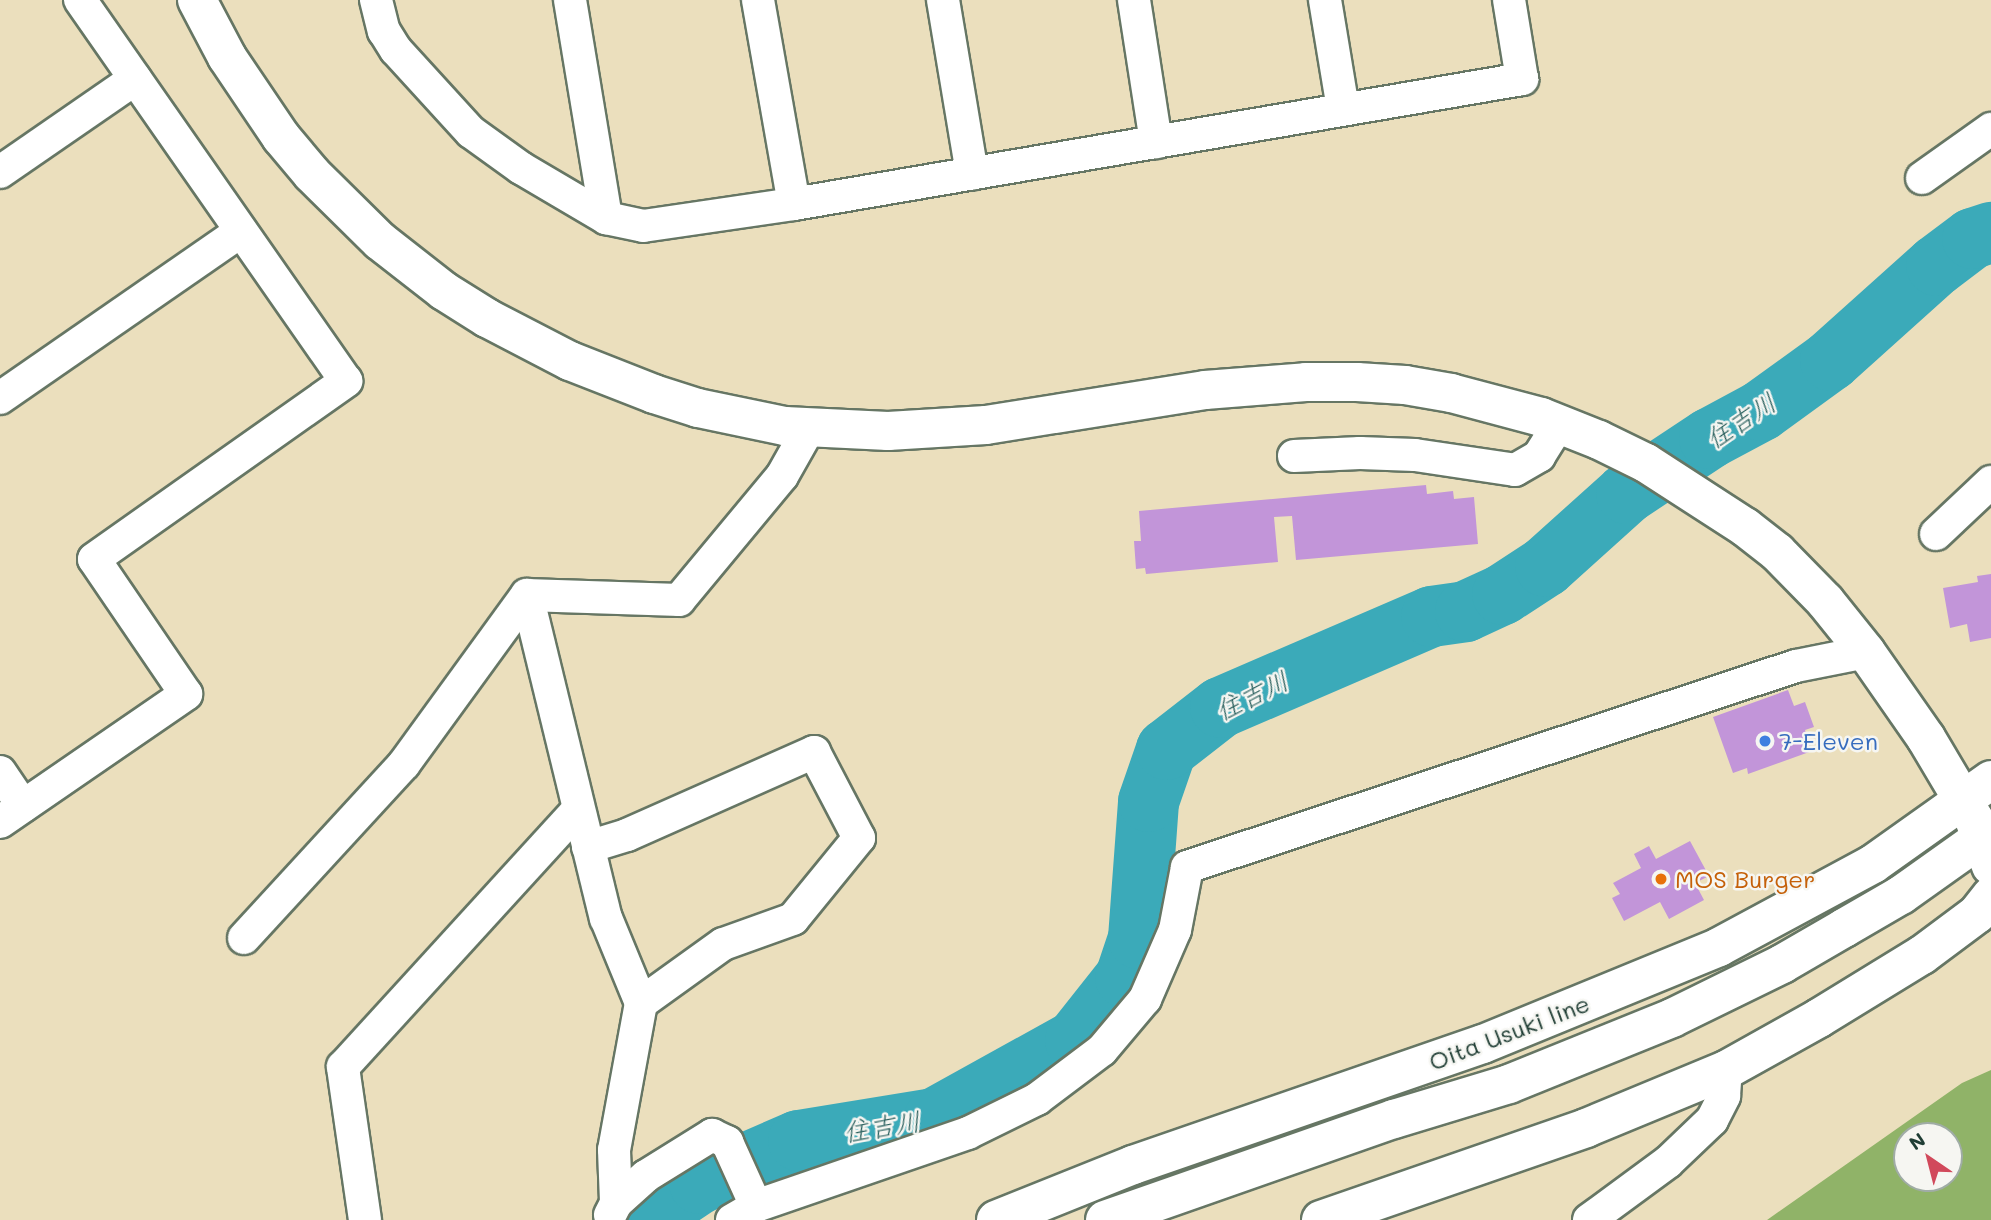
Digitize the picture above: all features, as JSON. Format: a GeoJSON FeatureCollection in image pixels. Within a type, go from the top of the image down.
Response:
{"type":"FeatureCollection","features":[{"type":"Feature","properties":{"kind":"street"},"geometry":{"type":"LineString","coordinates":[[0,772],[12,814],[186,694],[94,559],[346,381],[80,0]]}},
{"type":"Feature","properties":{"kind":"street"},"geometry":{"type":"LineString","coordinates":[[197,0],[254,99],[312,174],[380,241],[444,291],[532,343],[611,378],[698,408],[747,419],[809,428],[888,431],[974,426],[1205,390],[1306,382],[1405,385],[1486,401],[1560,423],[1617,449],[1686,487],[1777,552],[1825,601],[1866,652],[1926,738],[1977,790],[1988,844]]}},
{"type":"Feature","properties":{"kind":"street"},"geometry":{"type":"LineString","coordinates":[[376,0],[384,31],[396,50],[471,132],[521,168],[606,218],[643,226],[794,204],[1522,79],[1509,0]]}},
{"type":"Feature","properties":{"kind":"street"},"geometry":{"type":"LineString","coordinates":[[570,0],[606,218]]}},
{"type":"Feature","properties":{"kind":"street"},"geometry":{"type":"LineString","coordinates":[[758,0],[794,204]]}},
{"type":"Feature","properties":{"kind":"street"},"geometry":{"type":"LineString","coordinates":[[943,0],[972,174]]}},
{"type":"Feature","properties":{"kind":"street"},"geometry":{"type":"LineString","coordinates":[[1133,0],[1156,142]]}},
{"type":"Feature","properties":{"kind":"street"},"geometry":{"type":"LineString","coordinates":[[1325,0],[1343,109]]}},
{"type":"Feature","properties":{"kind":"street"},"geometry":{"type":"LineString","coordinates":[[0,172],[135,79]]}},
{"type":"Feature","properties":{"kind":"street"},"geometry":{"type":"LineString","coordinates":[[1922,178],[1991,129]]}},
{"type":"Feature","properties":{"kind":"street"},"geometry":{"type":"LineString","coordinates":[[0,398],[241,231]]}},
{"type":"Feature","properties":{"kind":"street"},"geometry":{"type":"LineString","coordinates":[[1294,456],[1360,453],[1415,455],[1515,470],[1539,456],[1560,423]]}},
{"type":"Feature","properties":{"kind":"street"},"geometry":{"type":"LineString","coordinates":[[527,595],[679,600],[782,476],[809,428]]}},
{"type":"Feature","properties":{"kind":"street"},"geometry":{"type":"LineString","coordinates":[[1936,534],[1991,482]]}},
{"type":"Feature","properties":{"kind":"street"},"geometry":{"type":"LineString","coordinates":[[527,595],[606,918],[641,1003],[614,1150],[612,1211]]}},
{"type":"Feature","properties":{"kind":"street"},"geometry":{"type":"LineString","coordinates":[[244,938],[404,764],[527,595]]}},
{"type":"Feature","properties":{"kind":"street"},"geometry":{"type":"LineString","coordinates":[[612,1211],[646,1176],[712,1135],[727,1142],[745,1205],[968,1133],[1037,1099],[1102,1050],[1145,999],[1175,930],[1187,867],[1796,666],[1866,652]]}},
{"type":"Feature","properties":{"kind":"street"},"geometry":{"type":"LineString","coordinates":[[588,847],[627,835],[814,752],[859,838],[793,919],[723,944],[641,1003]]}},
{"type":"Feature","properties":{"kind":"street","name":"Oita Usuki line"},"geometry":{"type":"LineString","coordinates":[[996,1220],[1133,1165],[1483,1044],[1719,947],[1873,864],[1977,790]]}},
{"type":"Feature","properties":{"kind":"street"},"geometry":{"type":"LineString","coordinates":[[365,1220],[343,1067],[578,810]]}},
{"type":"Feature","properties":{"kind":"street","name":"Oita Usuki line"},"geometry":{"type":"LineString","coordinates":[[1105,1220],[1394,1119],[1509,1084],[1672,1018],[1782,964],[1988,844]]}},
{"type":"Feature","properties":{"kind":"street"},"geometry":{"type":"LineString","coordinates":[[1321,1220],[1586,1128],[1726,1070],[1819,1018],[1922,955],[1977,914],[1991,896]]}},
{"type":"Feature","properties":{"kind":"street"},"geometry":{"type":"LineString","coordinates":[[1589,1220],[1668,1162],[1712,1120],[1724,1096],[1726,1070]]}},
{"type":"Feature","properties":{"kind":"green space"},"geometry":{"type":"Polygon","coordinates":[[[1991,1070],[1991,1220],[1767,1220],[1893,1131],[1893,1192],[1963,1192],[1963,1122],[1906,1122],[1962,1083],[1991,1070]]]}},
{"type":"Feature","properties":{"kind":"building"},"geometry":{"type":"Polygon","coordinates":[[[1426,485],[1427,494],[1453,491],[1454,499],[1474,497],[1478,544],[1296,560],[1292,516],[1274,517],[1278,562],[1146,574],[1145,568],[1136,569],[1134,541],[1141,541],[1139,511],[1426,485]]]}},
{"type":"Feature","properties":{"kind":"building"},"geometry":{"type":"Polygon","coordinates":[[[1991,574],[1991,638],[1970,642],[1967,624],[1950,628],[1943,588],[1978,582],[1977,576],[1991,574]]]}},
{"type":"Feature","properties":{"kind":"building","name":"7-Eleven"},"geometry":{"type":"Polygon","coordinates":[[[1788,690],[1794,706],[1805,702],[1814,727],[1805,730],[1812,751],[1748,774],[1747,768],[1733,773],[1713,717],[1788,690]]]}},
{"type":"Feature","properties":{"kind":"building","name":"MOS Burger"},"geometry":{"type":"Polygon","coordinates":[[[1690,841],[1709,876],[1695,883],[1704,900],[1669,919],[1660,902],[1624,921],[1612,898],[1620,894],[1613,883],[1641,868],[1634,854],[1649,846],[1656,859],[1690,841]]]}},
{"type":"Feature","properties":{"kind":"waterway","name":"住吉川"},"geometry":{"type":"LineString","coordinates":[[654,1220],[660,1209],[699,1183],[798,1140],[934,1118],[1075,1040],[1125,977],[1138,938],[1148,801],[1166,749],[1220,707],[1431,616],[1465,611],[1502,594],[1545,566],[1626,493],[1709,438],[1761,410],[1830,360],[1936,265],[1972,238],[1991,232]]}},
{"type":"Feature","properties":{"kind":"place","name":"7-Eleven"},"geometry":{"type":"Point","coordinates":[1765,741]}},
{"type":"Feature","properties":{"kind":"place","name":"MOS Burger"},"geometry":{"type":"Point","coordinates":[1661,879]}}]}
